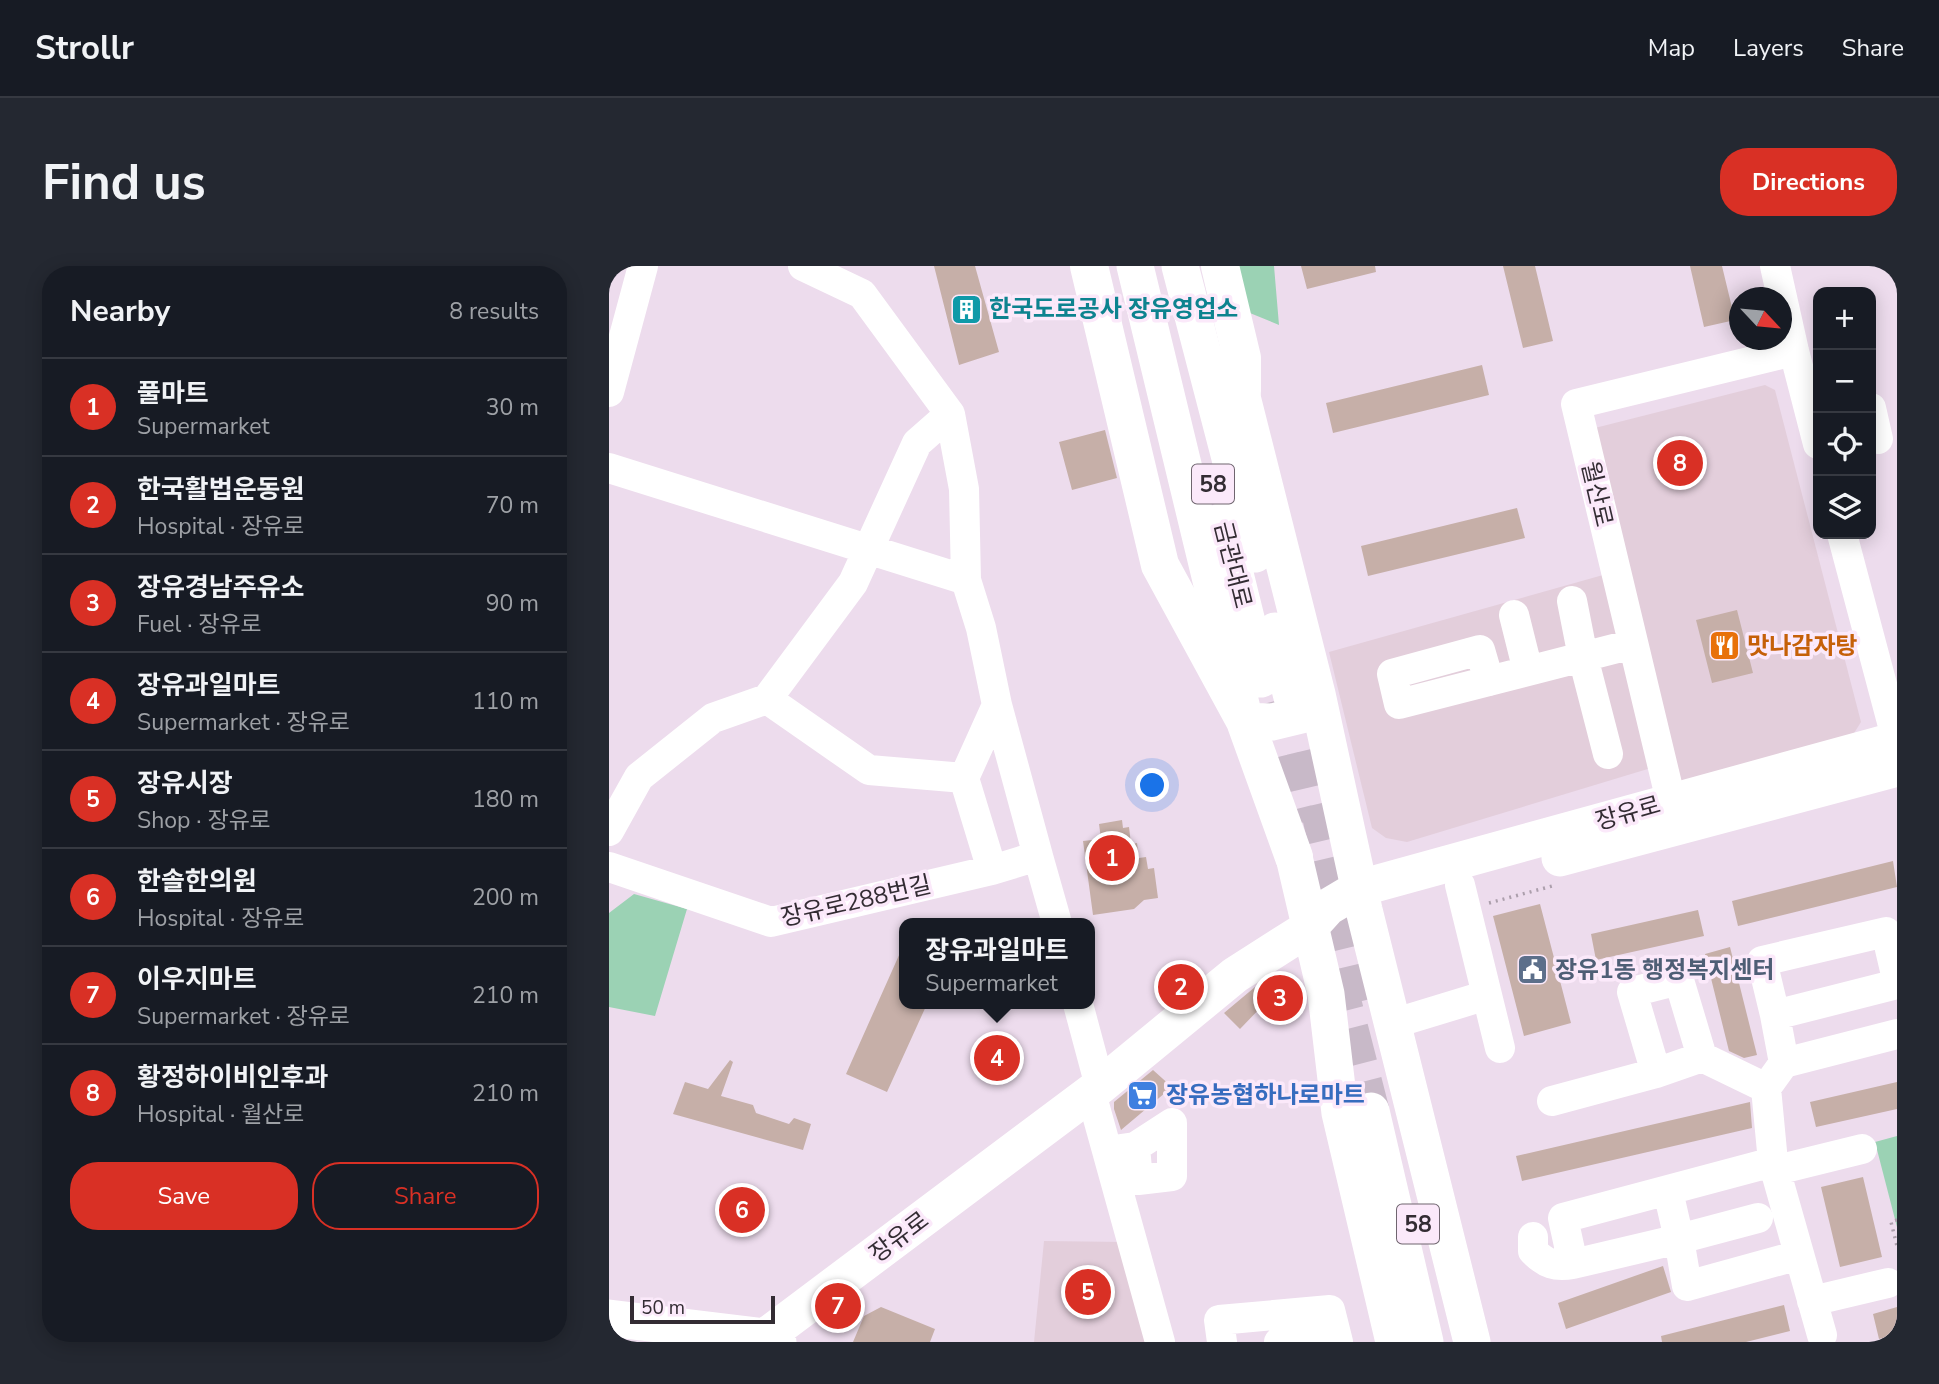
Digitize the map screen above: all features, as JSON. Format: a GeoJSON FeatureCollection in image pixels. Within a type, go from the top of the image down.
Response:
{"type":"FeatureCollection","features":[{"type":"Feature","properties":{"kind":"highway"},"geometry":{"type":"LineString","coordinates":[[1089,266],[1160,565],[1280,704],[1294,858]]}},
{"type":"Feature","properties":{"kind":"highway"},"geometry":{"type":"LineString","coordinates":[[1220,266],[1242,358],[1242,391]]}},
{"type":"Feature","properties":{"kind":"main road"},"geometry":{"type":"LineString","coordinates":[[1135,266],[1280,704],[1362,899],[1392,1024],[1378,1106],[1394,1342]]}},
{"type":"Feature","properties":{"kind":"main road","name":"금관대로"},"geometry":{"type":"LineString","coordinates":[[1156,266],[1236,576],[1280,704]]}},
{"type":"Feature","properties":{"kind":"main road","name":"금관대로"},"geometry":{"type":"LineString","coordinates":[[1180,266],[1280,704]]}},
{"type":"Feature","properties":{"kind":"main road"},"geometry":{"type":"LineString","coordinates":[[1205,266],[1242,391],[1280,704]]}},
{"type":"Feature","properties":{"kind":"main road","name":"장유로"},"geometry":{"type":"LineString","coordinates":[[625,1327],[771,1340],[1096,1089],[1234,975],[1319,918],[1362,899],[1671,801],[1897,740]]}},
{"type":"Feature","properties":{"kind":"main road","name":"장유로"},"geometry":{"type":"LineString","coordinates":[[1362,899],[1402,903],[1460,885],[1897,768]]}},
{"type":"Feature","properties":{"kind":"main road"},"geometry":{"type":"LineString","coordinates":[[1294,858],[1319,918],[1326,994],[1378,1106],[1472,1342]]}},
{"type":"Feature","properties":{"kind":"main road","name":"58"},"geometry":{"type":"LineString","coordinates":[[1378,1106],[1425,1342]]}},
{"type":"Feature","properties":{"kind":"main road","name":"58"},"geometry":{"type":"LineString","coordinates":[[1378,1106],[1446,1342]]}},
{"type":"Feature","properties":{"kind":"street"},"geometry":{"type":"LineString","coordinates":[[609,392],[643,266]]}},
{"type":"Feature","properties":{"kind":"street"},"geometry":{"type":"LineString","coordinates":[[803,266],[862,294],[950,414],[964,489],[966,580],[981,628],[997,705],[1055,918]]}},
{"type":"Feature","properties":{"kind":"street"},"geometry":{"type":"LineString","coordinates":[[1775,266],[1813,425]]}},
{"type":"Feature","properties":{"kind":"street","name":"월산로"},"geometry":{"type":"LineString","coordinates":[[1671,801],[1576,404],[1794,351]]}},
{"type":"Feature","properties":{"kind":"street"},"geometry":{"type":"LineString","coordinates":[[1873,413],[1882,438]]}},
{"type":"Feature","properties":{"kind":"street"},"geometry":{"type":"LineString","coordinates":[[609,831],[639,777],[713,719],[767,699],[853,583],[917,443],[950,414]]}},
{"type":"Feature","properties":{"kind":"street"},"geometry":{"type":"LineString","coordinates":[[609,468],[966,580]]}},
{"type":"Feature","properties":{"kind":"street"},"geometry":{"type":"LineString","coordinates":[[1843,539],[1897,740]]}},
{"type":"Feature","properties":{"kind":"street"},"geometry":{"type":"LineString","coordinates":[[1572,601],[1583,657],[1608,754]]}},
{"type":"Feature","properties":{"kind":"street"},"geometry":{"type":"LineString","coordinates":[[1514,615],[1528,671]]}},
{"type":"Feature","properties":{"kind":"street"},"geometry":{"type":"LineString","coordinates":[[1489,681],[1633,644]]}},
{"type":"Feature","properties":{"kind":"street"},"geometry":{"type":"LineString","coordinates":[[767,699],[869,770],[964,778]]}},
{"type":"Feature","properties":{"kind":"street"},"geometry":{"type":"LineString","coordinates":[[992,870],[964,778],[997,705]]}},
{"type":"Feature","properties":{"kind":"street","name":"장유로288번길"},"geometry":{"type":"LineString","coordinates":[[609,867],[771,922],[992,870],[1038,856]]}},
{"type":"Feature","properties":{"kind":"street"},"geometry":{"type":"LineString","coordinates":[[1460,885],[1500,1048]]}},
{"type":"Feature","properties":{"kind":"street"},"geometry":{"type":"LineString","coordinates":[[1775,1015],[1897,981],[1886,932],[1762,961],[1784,1063]]}},
{"type":"Feature","properties":{"kind":"street"},"geometry":{"type":"LineString","coordinates":[[1656,1073],[1632,992],[1679,980],[1702,1057]]}},
{"type":"Feature","properties":{"kind":"street"},"geometry":{"type":"LineString","coordinates":[[1392,1024],[1487,995]]}},
{"type":"Feature","properties":{"kind":"street"},"geometry":{"type":"LineString","coordinates":[[1079,1009],[1096,1089],[1121,1149],[1160,1342]]}},
{"type":"Feature","properties":{"kind":"street"},"geometry":{"type":"LineString","coordinates":[[1820,1340],[1775,1166],[1766,1088],[1784,1063],[1897,1034]]}},
{"type":"Feature","properties":{"kind":"street"},"geometry":{"type":"LineString","coordinates":[[1552,1101],[1656,1073],[1702,1057],[1766,1088]]}},
{"type":"Feature","properties":{"kind":"street"},"geometry":{"type":"LineString","coordinates":[[1573,1264],[1563,1218],[1775,1166],[1862,1149]]}},
{"type":"Feature","properties":{"kind":"street"},"geometry":{"type":"LineString","coordinates":[[1668,1191],[1687,1286],[1799,1255]]}},
{"type":"Feature","properties":{"kind":"street"},"geometry":{"type":"LineString","coordinates":[[1533,1237],[1533,1251],[1544,1262],[1559,1267],[1758,1218]]}},
{"type":"Feature","properties":{"kind":"street"},"geometry":{"type":"LineString","coordinates":[[1812,1301],[1888,1283]]}},
{"type":"Feature","properties":{"kind":"street"},"geometry":{"type":"LineString","coordinates":[[1222,1342],[1219,1320],[1330,1310],[1338,1340],[1279,1342]]}},
{"type":"Feature","properties":{"kind":"path"},"geometry":{"type":"LineString","coordinates":[[1897,1220],[1891,1222],[1897,1246]]}},
{"type":"Feature","properties":{"kind":"shaded area"},"geometry":{"type":"Polygon","coordinates":[[[1765,385],[1775,390],[1861,722],[1846,746],[1684,791],[1587,430],[1765,385]]]}},
{"type":"Feature","properties":{"kind":"shaded area"},"geometry":{"type":"Polygon","coordinates":[[[1603,575],[1651,768],[1407,842],[1386,838],[1372,828],[1329,652],[1603,575]]]}},
{"type":"Feature","properties":{"kind":"shaded area"},"geometry":{"type":"Polygon","coordinates":[[[1044,1241],[1125,1242],[1151,1342],[1034,1342],[1044,1241]]]}},
{"type":"Feature","properties":{"kind":"green space"},"geometry":{"type":"Polygon","coordinates":[[[1234,266],[1274,266],[1279,325],[1245,311],[1234,266]]]}},
{"type":"Feature","properties":{"kind":"green space"},"geometry":{"type":"Polygon","coordinates":[[[634,894],[687,909],[655,1016],[609,1007],[609,913],[634,894]]]}},
{"type":"Feature","properties":{"kind":"green space"},"geometry":{"type":"Polygon","coordinates":[[[1897,1136],[1897,1227],[1875,1142],[1897,1136]]]}},
{"type":"Feature","properties":{"kind":"building","name":"한국도로공사 장유영업소"},"geometry":{"type":"Polygon","coordinates":[[[934,266],[975,266],[999,352],[959,365],[934,266]]]}},
{"type":"Feature","properties":{"kind":"building"},"geometry":{"type":"Polygon","coordinates":[[[1301,266],[1375,266],[1376,272],[1307,289],[1301,266]]]}},
{"type":"Feature","properties":{"kind":"building"},"geometry":{"type":"Polygon","coordinates":[[[1503,266],[1535,266],[1553,341],[1523,348],[1503,266]]]}},
{"type":"Feature","properties":{"kind":"building"},"geometry":{"type":"Polygon","coordinates":[[[1690,266],[1722,266],[1729,295],[1729,321],[1704,327],[1690,266]]]}},
{"type":"Feature","properties":{"kind":"building"},"geometry":{"type":"Polygon","coordinates":[[[1482,365],[1489,395],[1333,433],[1326,403],[1482,365]]]}},
{"type":"Feature","properties":{"kind":"building"},"geometry":{"type":"Polygon","coordinates":[[[1105,430],[1117,478],[1072,490],[1059,442],[1105,430]]]}},
{"type":"Feature","properties":{"kind":"building"},"geometry":{"type":"Polygon","coordinates":[[[1517,508],[1525,538],[1368,576],[1361,546],[1517,508]]]}},
{"type":"Feature","properties":{"kind":"building","name":"맛나감자탕"},"geometry":{"type":"Polygon","coordinates":[[[1737,610],[1753,673],[1712,683],[1696,620],[1737,610]]]}},
{"type":"Feature","properties":{"kind":"building"},"geometry":{"type":"Polygon","coordinates":[[[1122,820],[1123,828],[1129,827],[1131,844],[1137,843],[1139,858],[1146,857],[1148,869],[1154,868],[1158,898],[1144,900],[1134,909],[1093,915],[1083,841],[1101,839],[1099,824],[1122,820]]]}},
{"type":"Feature","properties":{"kind":"building"},"geometry":{"type":"Polygon","coordinates":[[[1893,861],[1897,887],[1738,926],[1732,901],[1893,861]]]}},
{"type":"Feature","properties":{"kind":"building","name":"장유1동 행정복지센터"},"geometry":{"type":"Polygon","coordinates":[[[1540,904],[1571,1023],[1524,1036],[1493,916],[1540,904]]]}},
{"type":"Feature","properties":{"kind":"building"},"geometry":{"type":"Polygon","coordinates":[[[1698,910],[1704,936],[1596,960],[1591,934],[1698,910]]]}},
{"type":"Feature","properties":{"kind":"building"},"geometry":{"type":"Polygon","coordinates":[[[1730,947],[1757,1055],[1744,1058],[1729,1051],[1705,954],[1730,947]]]}},
{"type":"Feature","properties":{"kind":"building"},"geometry":{"type":"Polygon","coordinates":[[[899,955],[899,1009],[925,1009],[887,1092],[846,1074],[899,955]]]}},
{"type":"Feature","properties":{"kind":"building"},"geometry":{"type":"Polygon","coordinates":[[[1255,987],[1267,1001],[1240,1029],[1224,1013],[1255,987]]]}},
{"type":"Feature","properties":{"kind":"building"},"geometry":{"type":"Polygon","coordinates":[[[730,1060],[733,1062],[721,1096],[753,1105],[756,1113],[789,1124],[794,1118],[811,1124],[803,1150],[673,1114],[685,1082],[708,1089],[730,1060]]]}},
{"type":"Feature","properties":{"kind":"building","name":"장유농협하나로마트"},"geometry":{"type":"Polygon","coordinates":[[[1153,1070],[1172,1087],[1121,1130],[1114,1102],[1153,1070]]]}},
{"type":"Feature","properties":{"kind":"building"},"geometry":{"type":"Polygon","coordinates":[[[1897,1082],[1897,1109],[1816,1127],[1810,1102],[1897,1082]]]}},
{"type":"Feature","properties":{"kind":"building"},"geometry":{"type":"Polygon","coordinates":[[[1750,1102],[1752,1128],[1522,1181],[1516,1156],[1750,1102]]]}},
{"type":"Feature","properties":{"kind":"building"},"geometry":{"type":"Polygon","coordinates":[[[1863,1177],[1882,1257],[1840,1267],[1821,1187],[1863,1177]]]}},
{"type":"Feature","properties":{"kind":"building"},"geometry":{"type":"Polygon","coordinates":[[[1663,1266],[1671,1292],[1566,1329],[1558,1303],[1663,1266]]]}},
{"type":"Feature","properties":{"kind":"building"},"geometry":{"type":"Polygon","coordinates":[[[1784,1305],[1790,1331],[1746,1342],[1662,1342],[1661,1336],[1784,1305]]]}},
{"type":"Feature","properties":{"kind":"building"},"geometry":{"type":"Polygon","coordinates":[[[881,1307],[935,1329],[930,1342],[853,1342],[864,1316],[881,1307]]]}},
{"type":"Feature","properties":{"kind":"building"},"geometry":{"type":"Polygon","coordinates":[[[1897,1307],[1897,1334],[1879,1339],[1873,1314],[1897,1307]]]}},
{"type":"Feature","properties":{"kind":"tunnel"},"geometry":{"type":"LineString","coordinates":[[1292,697],[1366,1006]]}},
{"type":"Feature","properties":{"kind":"tunnel"},"geometry":{"type":"LineString","coordinates":[[1267,703],[1297,824]]}},
{"type":"Feature","properties":{"kind":"tunnel"},"geometry":{"type":"LineString","coordinates":[[1336,975],[1371,1111]]}},
{"type":"Feature","properties":{"kind":"place","name":"한국도로공사 장유영업소"},"geometry":{"type":"Point","coordinates":[966,309]}},
{"type":"Feature","properties":{"kind":"place","name":"황정하이비인후과"},"geometry":{"type":"Point","coordinates":[1680,463]}},
{"type":"Feature","properties":{"kind":"place","name":"맛나감자탕"},"geometry":{"type":"Point","coordinates":[1724,646]}},
{"type":"Feature","properties":{"kind":"place","name":"풀마트"},"geometry":{"type":"Point","coordinates":[1112,858]}},
{"type":"Feature","properties":{"kind":"place","name":"장유1동 행정복지센터"},"geometry":{"type":"Point","coordinates":[1532,970]}},
{"type":"Feature","properties":{"kind":"place","name":"한국활법운동원"},"geometry":{"type":"Point","coordinates":[1181,987]}},
{"type":"Feature","properties":{"kind":"place","name":"장유경남주유소"},"geometry":{"type":"Point","coordinates":[1280,998]}},
{"type":"Feature","properties":{"kind":"place","name":"장유과일마트"},"geometry":{"type":"Point","coordinates":[997,1058]}},
{"type":"Feature","properties":{"kind":"place","name":"장유농협하나로마트"},"geometry":{"type":"Point","coordinates":[1143,1095]}},
{"type":"Feature","properties":{"kind":"place","name":"한솔한의원"},"geometry":{"type":"Point","coordinates":[742,1210]}},
{"type":"Feature","properties":{"kind":"place","name":"장유시장"},"geometry":{"type":"Point","coordinates":[1088,1292]}},
{"type":"Feature","properties":{"kind":"place","name":"이우지마트"},"geometry":{"type":"Point","coordinates":[838,1306]}}]}
